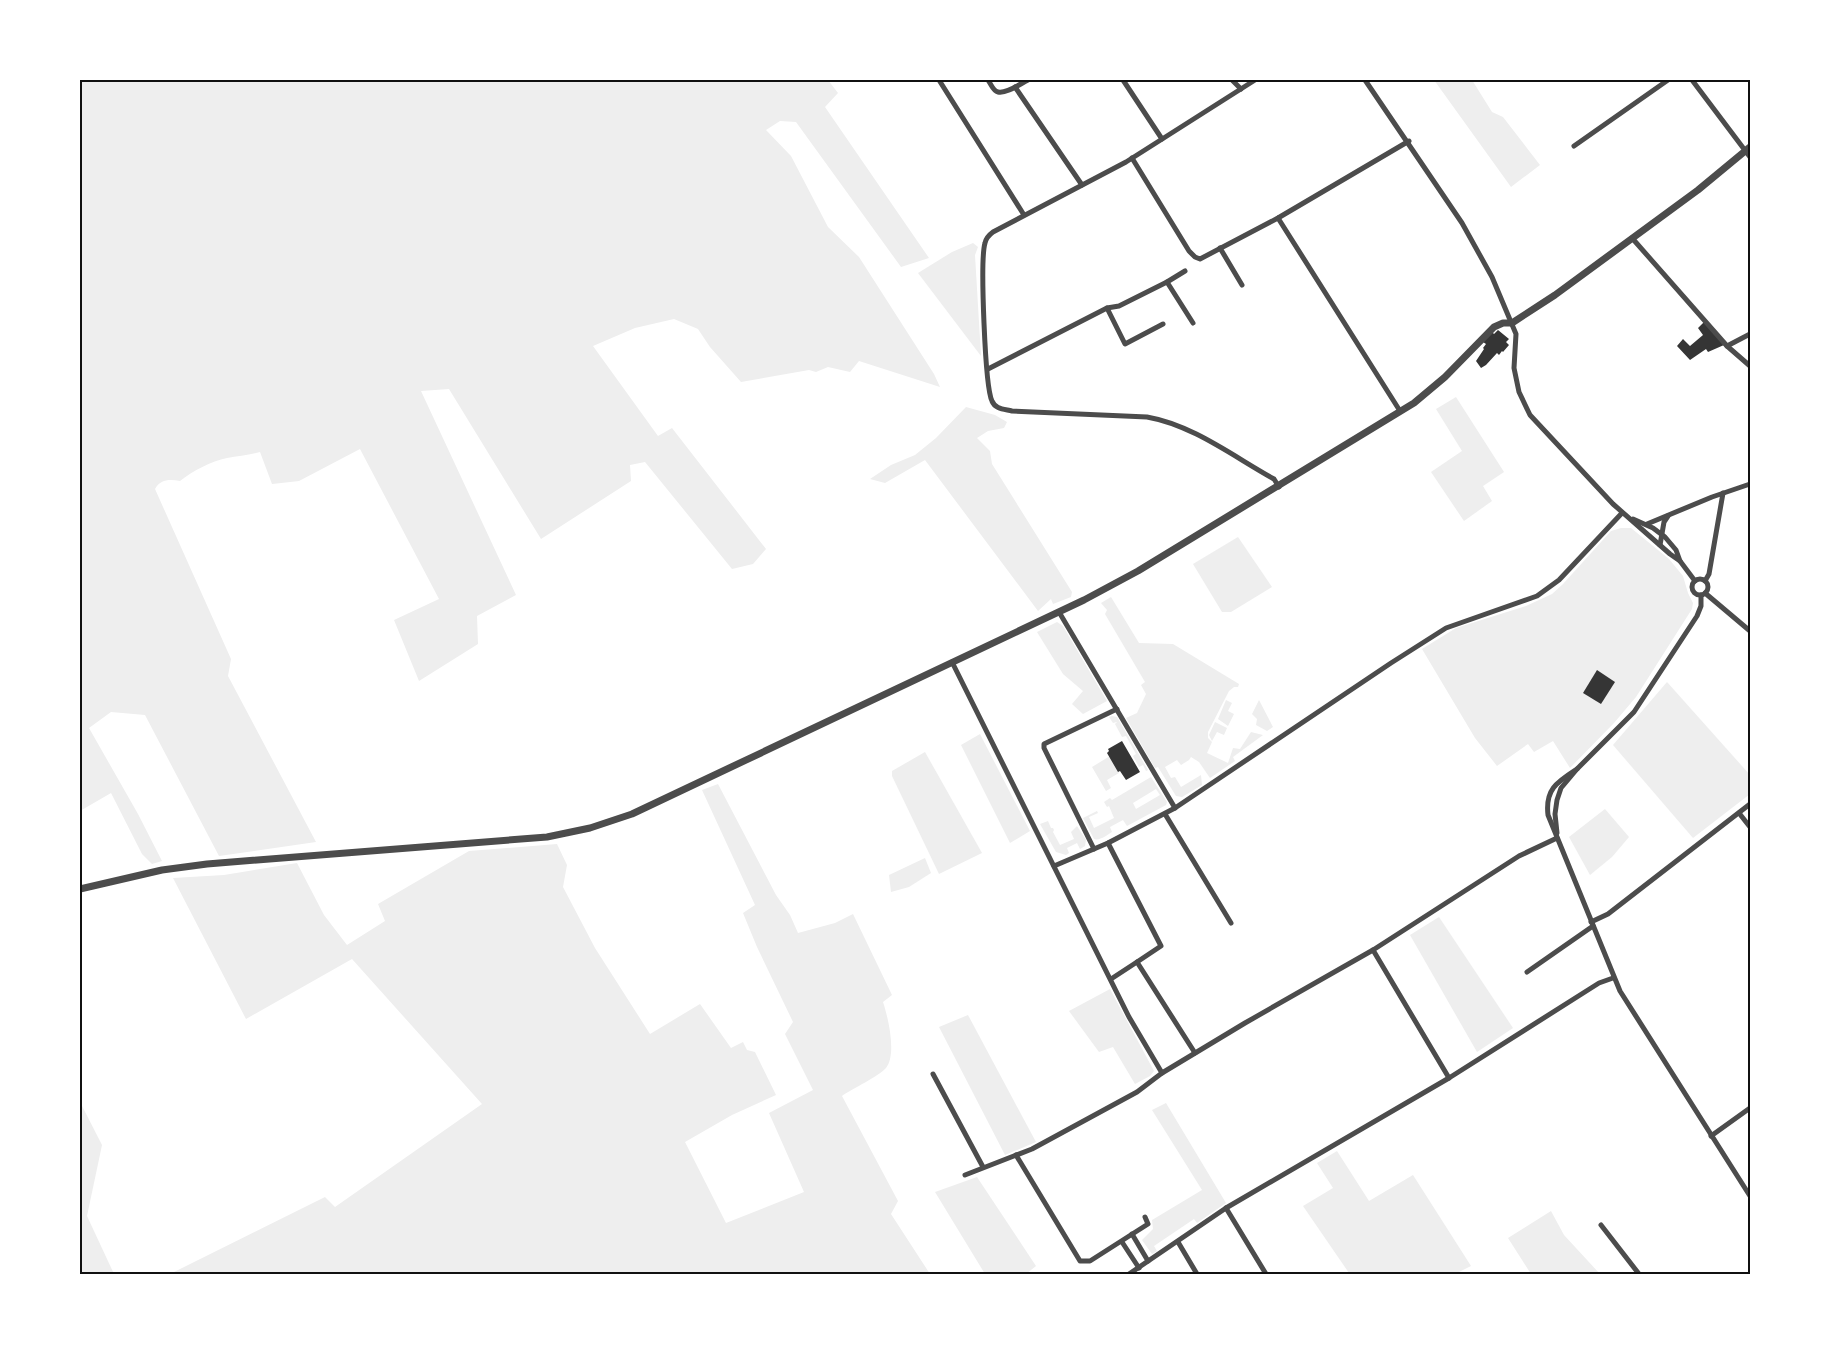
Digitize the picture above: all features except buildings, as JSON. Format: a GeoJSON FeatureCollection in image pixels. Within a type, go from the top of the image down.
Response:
{"type":"FeatureCollection","features":[{"type":"Feature","properties":{"kind":"street"},"geometry":{"type":"LineString","coordinates":[[939,80],[1024,215]]}},
{"type":"Feature","properties":{"kind":"street"},"geometry":{"type":"LineString","coordinates":[[988,80],[995,91],[1000,93],[1028,80]]}},
{"type":"Feature","properties":{"kind":"street"},"geometry":{"type":"LineString","coordinates":[[1123,80],[1162,139]]}},
{"type":"Feature","properties":{"kind":"street"},"geometry":{"type":"LineString","coordinates":[[1232,80],[1241,89]]}},
{"type":"Feature","properties":{"kind":"street"},"geometry":{"type":"LineString","coordinates":[[1255,80],[1132,158],[993,232],[987,238],[984,244],[983,270],[988,369],[993,403],[999,408],[1012,411],[1147,417],[1164,420],[1212,443],[1274,479],[1279,487]]}},
{"type":"Feature","properties":{"kind":"street"},"geometry":{"type":"LineString","coordinates":[[1365,80],[1409,141],[1474,242],[1492,277],[1516,334],[1514,368],[1523,404],[1539,426],[1622,513],[1680,561],[1695,581]]}},
{"type":"Feature","properties":{"kind":"street"},"geometry":{"type":"LineString","coordinates":[[1574,146],[1668,80]]}},
{"type":"Feature","properties":{"kind":"street"},"geometry":{"type":"LineString","coordinates":[[80,889],[162,870],[207,864],[532,839],[590,828],[647,807],[1098,594],[1279,487],[1414,403],[1430,391],[1494,327],[1503,323],[1512,323],[1555,295],[1749,152],[1692,80]]}},
{"type":"Feature","properties":{"kind":"street"},"geometry":{"type":"LineString","coordinates":[[1015,87],[1082,185]]}},
{"type":"Feature","properties":{"kind":"street"},"geometry":{"type":"LineString","coordinates":[[1132,158],[1189,251],[1200,259],[1278,218],[1409,141]]}},
{"type":"Feature","properties":{"kind":"street"},"geometry":{"type":"LineString","coordinates":[[1278,218],[1400,411]]}},
{"type":"Feature","properties":{"kind":"street"},"geometry":{"type":"LineString","coordinates":[[1632,238],[1726,346],[1750,366]]}},
{"type":"Feature","properties":{"kind":"street"},"geometry":{"type":"LineString","coordinates":[[1220,248],[1242,285]]}},
{"type":"Feature","properties":{"kind":"street"},"geometry":{"type":"LineString","coordinates":[[988,369],[1107,308],[1119,306],[1185,271]]}},
{"type":"Feature","properties":{"kind":"street"},"geometry":{"type":"LineString","coordinates":[[1167,282],[1192,323]]}},
{"type":"Feature","properties":{"kind":"street"},"geometry":{"type":"LineString","coordinates":[[1107,308],[1125,344],[1163,324]]}},
{"type":"Feature","properties":{"kind":"street"},"geometry":{"type":"LineString","coordinates":[[1726,346],[1750,334]]}},
{"type":"Feature","properties":{"kind":"street"},"geometry":{"type":"LineString","coordinates":[[1647,524],[1670,513],[1750,484]]}},
{"type":"Feature","properties":{"kind":"street"},"geometry":{"type":"LineString","coordinates":[[1705,581],[1709,574],[1723,493]]}},
{"type":"Feature","properties":{"kind":"street"},"geometry":{"type":"LineString","coordinates":[[1054,866],[1108,843],[1175,808],[1446,628],[1536,596],[1559,580],[1622,513]]}},
{"type":"Feature","properties":{"kind":"street"},"geometry":{"type":"LineString","coordinates":[[1660,545],[1664,522],[1670,513]]}},
{"type":"Feature","properties":{"kind":"street"},"geometry":{"type":"LineString","coordinates":[[1631,519],[1647,524],[1661,534],[1676,550],[1680,561]]}},
{"type":"Feature","properties":{"kind":"street"},"geometry":{"type":"LineString","coordinates":[[1750,631],[1703,594],[1694,593],[1692,590],[1695,581],[1700,579],[1705,581],[1708,587],[1703,594],[1697,616],[1634,712],[1577,769],[1555,785],[1548,798],[1548,815],[1613,978],[1750,1196]]}},
{"type":"Feature","properties":{"kind":"street"},"geometry":{"type":"LineString","coordinates":[[1059,612],[1175,808]]}},
{"type":"Feature","properties":{"kind":"street"},"geometry":{"type":"LineString","coordinates":[[952,662],[1130,1017],[1162,1073]]}},
{"type":"Feature","properties":{"kind":"street"},"geometry":{"type":"LineString","coordinates":[[1094,849],[1044,744],[1117,709]]}},
{"type":"Feature","properties":{"kind":"street"},"geometry":{"type":"LineString","coordinates":[[1527,972],[1608,914],[1750,804]]}},
{"type":"Feature","properties":{"kind":"street"},"geometry":{"type":"LineString","coordinates":[[1739,813],[1750,827]]}},
{"type":"Feature","properties":{"kind":"street"},"geometry":{"type":"LineString","coordinates":[[1165,814],[1231,923]]}},
{"type":"Feature","properties":{"kind":"street"},"geometry":{"type":"LineString","coordinates":[[965,1175],[1032,1149],[1137,1092],[1162,1073],[1373,950],[1520,856],[1557,838]]}},
{"type":"Feature","properties":{"kind":"street"},"geometry":{"type":"LineString","coordinates":[[1108,843],[1161,946],[1111,979]]}},
{"type":"Feature","properties":{"kind":"street"},"geometry":{"type":"LineString","coordinates":[[1373,950],[1449,1078]]}},
{"type":"Feature","properties":{"kind":"street"},"geometry":{"type":"LineString","coordinates":[[1137,962],[1195,1053]]}},
{"type":"Feature","properties":{"kind":"street"},"geometry":{"type":"LineString","coordinates":[[1130,1275],[1226,1208],[1449,1078],[1599,983],[1613,978]]}},
{"type":"Feature","properties":{"kind":"street"},"geometry":{"type":"LineString","coordinates":[[933,1074],[983,1167]]}},
{"type":"Feature","properties":{"kind":"street"},"geometry":{"type":"LineString","coordinates":[[1711,1136],[1750,1108]]}},
{"type":"Feature","properties":{"kind":"street"},"geometry":{"type":"LineString","coordinates":[[1016,1155],[1080,1261],[1090,1261],[1122,1242],[1148,1224],[1145,1217]]}},
{"type":"Feature","properties":{"kind":"street"},"geometry":{"type":"LineString","coordinates":[[1226,1208],[1266,1275]]}},
{"type":"Feature","properties":{"kind":"street"},"geometry":{"type":"LineString","coordinates":[[1601,1224],[1639,1275]]}},
{"type":"Feature","properties":{"kind":"street"},"geometry":{"type":"LineString","coordinates":[[1132,1234],[1148,1261]]}},
{"type":"Feature","properties":{"kind":"street"},"geometry":{"type":"LineString","coordinates":[[1122,1242],[1139,1268]]}},
{"type":"Feature","properties":{"kind":"street"},"geometry":{"type":"LineString","coordinates":[[1178,1242],[1197,1275]]}},
{"type":"Feature","properties":{"kind":"shaded area"},"geometry":{"type":"Polygon","coordinates":[[[80,80],[828,80],[838,93],[825,107],[929,258],[901,267],[796,122],[780,121],[766,130],[791,156],[828,227],[859,257],[940,387],[859,361],[850,372],[828,367],[816,372],[809,370],[741,382],[710,347],[698,329],[674,319],[635,328],[593,346],[658,436],[672,428],[766,549],[753,564],[732,569],[645,462],[630,465],[631,481],[541,539],[449,389],[421,391],[516,595],[477,616],[478,644],[419,681],[394,620],[439,599],[360,449],[299,481],[272,484],[260,452],[221,459],[202,467],[180,481],[169,480],[160,483],[155,489],[231,659],[228,676],[316,842],[219,856],[145,715],[111,712],[89,728],[162,861],[152,864],[142,854],[111,793],[80,811],[80,80]]]}},
{"type":"Feature","properties":{"kind":"shaded area"},"geometry":{"type":"Polygon","coordinates":[[[1434,80],[1472,80],[1492,112],[1503,117],[1540,165],[1511,187],[1434,80]]]}},
{"type":"Feature","properties":{"kind":"shaded area"},"geometry":{"type":"Polygon","coordinates":[[[973,243],[978,247],[975,255],[981,356],[918,273],[952,252],[973,243]]]}},
{"type":"Feature","properties":{"kind":"shaded area"},"geometry":{"type":"Polygon","coordinates":[[[1456,397],[1504,472],[1483,486],[1492,501],[1464,521],[1431,472],[1462,451],[1436,409],[1456,397]]]}},
{"type":"Feature","properties":{"kind":"shaded area"},"geometry":{"type":"Polygon","coordinates":[[[966,407],[995,415],[1007,422],[1004,428],[988,431],[977,438],[990,451],[992,464],[1072,592],[1071,597],[1053,604],[1051,599],[1038,611],[925,460],[885,483],[870,479],[891,465],[915,455],[936,438],[966,407]]]}},
{"type":"Feature","properties":{"kind":"shaded area"},"geometry":{"type":"Polygon","coordinates":[[[1631,528],[1669,559],[1683,576],[1693,603],[1692,609],[1636,697],[1570,768],[1553,741],[1534,752],[1528,744],[1497,766],[1475,738],[1422,649],[1456,628],[1526,606],[1552,594],[1611,531],[1631,528]]]}},
{"type":"Feature","properties":{"kind":"shaded area"},"geometry":{"type":"Polygon","coordinates":[[[1238,537],[1272,587],[1231,612],[1222,612],[1193,564],[1238,537]]]}},
{"type":"Feature","properties":{"kind":"shaded area"},"geometry":{"type":"Polygon","coordinates":[[[1111,597],[1139,643],[1173,644],[1239,684],[1238,687],[1229,691],[1208,732],[1208,738],[1212,742],[1207,753],[1228,763],[1233,748],[1240,749],[1251,732],[1263,735],[1233,757],[1235,761],[1210,778],[1199,762],[1191,757],[1181,765],[1177,760],[1165,767],[1171,778],[1175,777],[1181,787],[1201,775],[1202,785],[1182,797],[1176,796],[1158,767],[1155,768],[1126,718],[1137,713],[1146,694],[1141,685],[1145,682],[1105,614],[1107,610],[1101,603],[1111,597]]]}},
{"type":"Feature","properties":{"kind":"shaded area"},"geometry":{"type":"Polygon","coordinates":[[[1057,622],[1063,626],[1107,701],[1083,714],[1072,704],[1083,691],[1063,674],[1037,632],[1057,622]]]}},
{"type":"Feature","properties":{"kind":"shaded area"},"geometry":{"type":"Polygon","coordinates":[[[1667,682],[1750,775],[1750,794],[1693,838],[1613,745],[1667,682]]]}},
{"type":"Feature","properties":{"kind":"shaded area"},"geometry":{"type":"Polygon","coordinates":[[[1226,700],[1232,703],[1228,711],[1234,714],[1228,726],[1218,719],[1226,700]]]}},
{"type":"Feature","properties":{"kind":"shaded area"},"geometry":{"type":"Polygon","coordinates":[[[1259,700],[1273,727],[1267,731],[1256,725],[1257,719],[1252,714],[1259,700]]]}},
{"type":"Feature","properties":{"kind":"shaded area"},"geometry":{"type":"Polygon","coordinates":[[[1109,717],[1117,717],[1148,770],[1146,771],[1143,765],[1139,767],[1133,756],[1136,754],[1126,736],[1122,737],[1115,724],[1117,722],[1113,723],[1109,717]]]}},
{"type":"Feature","properties":{"kind":"shaded area"},"geometry":{"type":"Polygon","coordinates":[[[1215,722],[1227,728],[1224,735],[1217,732],[1212,741],[1209,735],[1215,722]]]}},
{"type":"Feature","properties":{"kind":"shaded area"},"geometry":{"type":"Polygon","coordinates":[[[980,734],[1030,831],[1010,843],[961,745],[980,734]]]}},
{"type":"Feature","properties":{"kind":"shaded area"},"geometry":{"type":"Polygon","coordinates":[[[925,752],[982,853],[939,874],[892,776],[892,771],[925,752]]]}},
{"type":"Feature","properties":{"kind":"shaded area"},"geometry":{"type":"Polygon","coordinates":[[[1110,756],[1119,773],[1107,780],[1111,788],[1106,791],[1092,767],[1110,756]]]}},
{"type":"Feature","properties":{"kind":"shaded area"},"geometry":{"type":"Polygon","coordinates":[[[1151,777],[1167,802],[1166,805],[1127,826],[1123,820],[1110,827],[1112,832],[1094,839],[1083,818],[1097,811],[1098,813],[1089,817],[1094,828],[1114,818],[1109,806],[1107,807],[1104,802],[1110,798],[1112,800],[1151,777]],[[1156,789],[1133,803],[1136,809],[1160,795],[1156,789]]]}},
{"type":"Feature","properties":{"kind":"shaded area"},"geometry":{"type":"Polygon","coordinates":[[[718,784],[798,933],[835,923],[853,914],[892,995],[883,1002],[891,1045],[889,1062],[883,1071],[872,1079],[842,1096],[898,1201],[891,1214],[930,1274],[170,1274],[325,1197],[335,1207],[482,1104],[352,959],[246,1019],[173,878],[224,875],[297,863],[324,915],[347,945],[385,921],[378,904],[469,851],[557,844],[567,865],[563,887],[595,948],[650,1034],[700,1004],[731,1048],[743,1042],[747,1050],[755,1052],[776,1095],[732,1115],[685,1142],[726,1223],[804,1192],[769,1113],[813,1090],[785,1034],[793,1022],[743,913],[755,905],[702,790],[718,784]]]}},
{"type":"Feature","properties":{"kind":"shaded area"},"geometry":{"type":"Polygon","coordinates":[[[1605,809],[1629,837],[1612,857],[1590,875],[1569,837],[1605,809]]]}},
{"type":"Feature","properties":{"kind":"shaded area"},"geometry":{"type":"Polygon","coordinates":[[[1048,821],[1060,845],[1074,839],[1071,832],[1077,826],[1086,840],[1085,846],[1080,849],[1077,843],[1067,848],[1069,853],[1066,855],[1056,852],[1040,824],[1048,821]]]}},
{"type":"Feature","properties":{"kind":"shaded area"},"geometry":{"type":"Polygon","coordinates":[[[925,858],[931,873],[909,887],[891,892],[889,875],[925,858]]]}},
{"type":"Feature","properties":{"kind":"shaded area"},"geometry":{"type":"Polygon","coordinates":[[[1439,917],[1513,1028],[1477,1052],[1410,935],[1439,917]]]}},
{"type":"Feature","properties":{"kind":"shaded area"},"geometry":{"type":"Polygon","coordinates":[[[1110,989],[1154,1071],[1150,1076],[1135,1084],[1113,1047],[1099,1052],[1069,1011],[1110,989]]]}},
{"type":"Feature","properties":{"kind":"shaded area"},"geometry":{"type":"Polygon","coordinates":[[[968,1015],[1036,1142],[1005,1155],[939,1027],[968,1015]]]}},
{"type":"Feature","properties":{"kind":"shaded area"},"geometry":{"type":"Polygon","coordinates":[[[80,1102],[102,1145],[87,1216],[114,1274],[80,1274],[80,1102]]]}},
{"type":"Feature","properties":{"kind":"shaded area"},"geometry":{"type":"Polygon","coordinates":[[[1166,1103],[1226,1203],[1197,1223],[1194,1219],[1154,1246],[1157,1251],[1152,1254],[1142,1240],[1153,1229],[1152,1220],[1202,1190],[1152,1110],[1166,1103]]]}},
{"type":"Feature","properties":{"kind":"shaded area"},"geometry":{"type":"Polygon","coordinates":[[[1337,1151],[1369,1201],[1413,1175],[1471,1266],[1455,1274],[1347,1274],[1349,1273],[1303,1206],[1333,1188],[1317,1163],[1337,1151]]]}},
{"type":"Feature","properties":{"kind":"shaded area"},"geometry":{"type":"Polygon","coordinates":[[[977,1177],[1036,1266],[1026,1274],[985,1274],[935,1192],[977,1177]]]}},
{"type":"Feature","properties":{"kind":"shaded area"},"geometry":{"type":"Polygon","coordinates":[[[1551,1211],[1564,1235],[1600,1274],[1531,1274],[1508,1238],[1551,1211]]]}}]}
